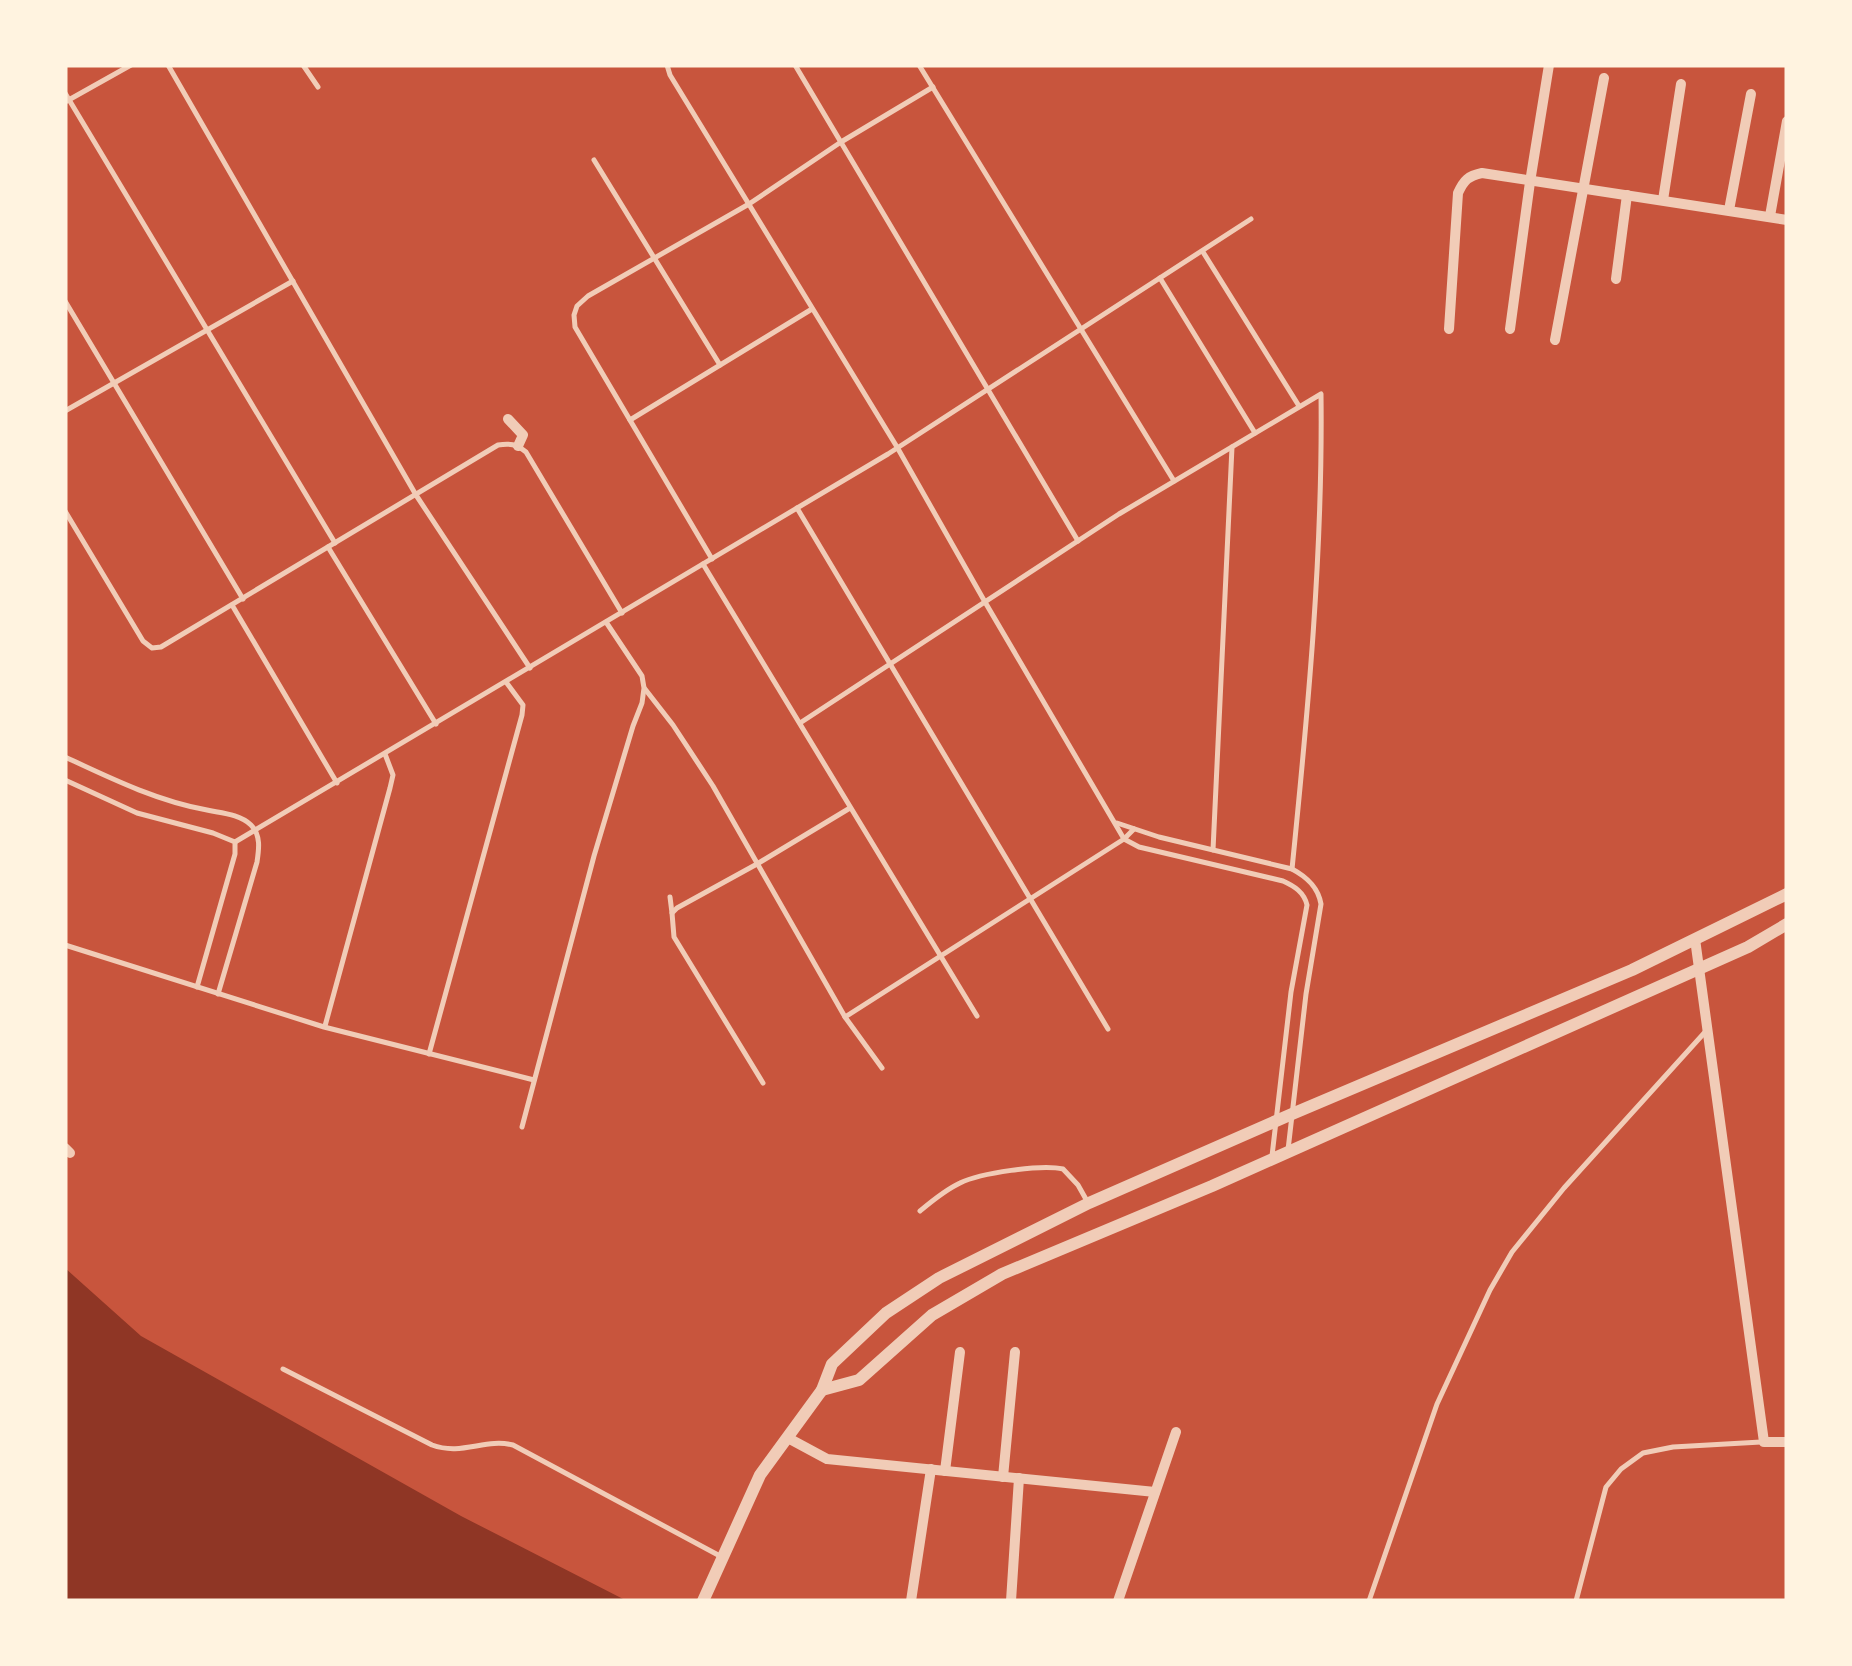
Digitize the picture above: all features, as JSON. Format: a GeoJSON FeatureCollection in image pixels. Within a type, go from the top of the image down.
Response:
{"type":"FeatureCollection","features":[{"type":"Feature","properties":{"kind":"street"},"geometry":{"type":"LineString","coordinates":[[1510,329],[1549,65]]}},
{"type":"Feature","properties":{"kind":"street"},"geometry":{"type":"LineString","coordinates":[[1555,340],[1604,78]]}},
{"type":"Feature","properties":{"kind":"street"},"geometry":{"type":"LineString","coordinates":[[1663,200],[1680,84]]}},
{"type":"Feature","properties":{"kind":"street"},"geometry":{"type":"LineString","coordinates":[[1729,210],[1752,94]]}},
{"type":"Feature","properties":{"kind":"street"},"geometry":{"type":"LineString","coordinates":[[1770,216],[1787,121]]}},
{"type":"Feature","properties":{"kind":"street"},"geometry":{"type":"LineString","coordinates":[[1448,330],[1458,193],[1471,175],[1482,173],[1787,220]]}},
{"type":"Feature","properties":{"kind":"street"},"geometry":{"type":"LineString","coordinates":[[1616,279],[1627,195]]}},
{"type":"Feature","properties":{"kind":"street"},"geometry":{"type":"LineString","coordinates":[[508,419],[523,434],[518,446]]}},
{"type":"Feature","properties":{"kind":"street"},"geometry":{"type":"LineString","coordinates":[[703,1601],[760,1475],[822,1390],[832,1364],[886,1313],[939,1278],[1089,1204],[1632,970],[1787,894]]}},
{"type":"Feature","properties":{"kind":"street"},"geometry":{"type":"LineString","coordinates":[[822,1390],[859,1380],[932,1315],[1002,1274],[1288,1152],[1748,947],[1787,924]]}},
{"type":"Feature","properties":{"kind":"street"},"geometry":{"type":"LineString","coordinates":[[1694,938],[1764,1442],[1787,1442]]}},
{"type":"Feature","properties":{"kind":"street"},"geometry":{"type":"LineString","coordinates":[[939,1278],[955,1302]]}},
{"type":"Feature","properties":{"kind":"street"},"geometry":{"type":"LineString","coordinates":[[944,1471],[960,1352]]}},
{"type":"Feature","properties":{"kind":"street"},"geometry":{"type":"LineString","coordinates":[[1003,1477],[1015,1352]]}},
{"type":"Feature","properties":{"kind":"street"},"geometry":{"type":"LineString","coordinates":[[1118,1601],[1176,1432]]}},
{"type":"Feature","properties":{"kind":"street"},"geometry":{"type":"LineString","coordinates":[[788,1438],[826,1459],[1155,1492]]}},
{"type":"Feature","properties":{"kind":"street"},"geometry":{"type":"LineString","coordinates":[[911,1601],[931,1470]]}},
{"type":"Feature","properties":{"kind":"street"},"geometry":{"type":"LineString","coordinates":[[1011,1601],[1019,1478]]}},
{"type":"Feature","properties":{"kind":"lane"},"geometry":{"type":"LineString","coordinates":[[131,65],[66,98],[208,331],[436,724]]}},
{"type":"Feature","properties":{"kind":"lane"},"geometry":{"type":"LineString","coordinates":[[168,65],[416,494],[530,668]]}},
{"type":"Feature","properties":{"kind":"lane"},"geometry":{"type":"LineString","coordinates":[[303,65],[318,87]]}},
{"type":"Feature","properties":{"kind":"lane"},"geometry":{"type":"LineString","coordinates":[[666,65],[897,448],[1124,839],[1283,881],[1306,899],[1272,1159]]}},
{"type":"Feature","properties":{"kind":"lane"},"geometry":{"type":"LineString","coordinates":[[795,65],[1078,541]]}},
{"type":"Feature","properties":{"kind":"lane"},"geometry":{"type":"LineString","coordinates":[[919,65],[1174,481]]}},
{"type":"Feature","properties":{"kind":"lane"},"geometry":{"type":"LineString","coordinates":[[712,559],[575,326],[577,306],[749,204],[932,87]]}},
{"type":"Feature","properties":{"kind":"lane"},"geometry":{"type":"LineString","coordinates":[[594,160],[720,365]]}},
{"type":"Feature","properties":{"kind":"lane"},"geometry":{"type":"LineString","coordinates":[[235,842],[897,448],[1251,219]]}},
{"type":"Feature","properties":{"kind":"lane"},"geometry":{"type":"LineString","coordinates":[[1202,251],[1299,406]]}},
{"type":"Feature","properties":{"kind":"lane"},"geometry":{"type":"LineString","coordinates":[[1160,278],[1255,433]]}},
{"type":"Feature","properties":{"kind":"lane"},"geometry":{"type":"LineString","coordinates":[[65,412],[293,282]]}},
{"type":"Feature","properties":{"kind":"lane"},"geometry":{"type":"LineString","coordinates":[[65,301],[243,598]]}},
{"type":"Feature","properties":{"kind":"lane"},"geometry":{"type":"LineString","coordinates":[[630,420],[812,309]]}},
{"type":"Feature","properties":{"kind":"lane"},"geometry":{"type":"LineString","coordinates":[[800,723],[1078,541],[1321,394],[1313,618],[1292,869]]}},
{"type":"Feature","properties":{"kind":"lane"},"geometry":{"type":"LineString","coordinates":[[65,512],[143,642],[152,648],[172,641],[508,443],[526,452],[622,612]]}},
{"type":"Feature","properties":{"kind":"lane"},"geometry":{"type":"LineString","coordinates":[[1213,850],[1232,446]]}},
{"type":"Feature","properties":{"kind":"lane"},"geometry":{"type":"LineString","coordinates":[[797,508],[1108,1029]]}},
{"type":"Feature","properties":{"kind":"lane"},"geometry":{"type":"LineString","coordinates":[[703,564],[977,1016]]}},
{"type":"Feature","properties":{"kind":"lane"},"geometry":{"type":"LineString","coordinates":[[232,605],[337,782]]}},
{"type":"Feature","properties":{"kind":"lane"},"geometry":{"type":"LineString","coordinates":[[522,1127],[594,856],[642,702],[642,676],[606,622]]}},
{"type":"Feature","properties":{"kind":"lane"},"geometry":{"type":"LineString","coordinates":[[429,1054],[522,715],[524,705],[506,682]]}},
{"type":"Feature","properties":{"kind":"lane"},"geometry":{"type":"LineString","coordinates":[[644,688],[713,786],[845,1017],[882,1068]]}},
{"type":"Feature","properties":{"kind":"lane"},"geometry":{"type":"LineString","coordinates":[[324,1027],[390,788],[392,775],[385,754]]}},
{"type":"Feature","properties":{"kind":"lane"},"geometry":{"type":"LineString","coordinates":[[65,757],[192,808],[248,821],[256,831],[257,862],[218,994]]}},
{"type":"Feature","properties":{"kind":"lane"},"geometry":{"type":"LineString","coordinates":[[65,780],[137,813],[213,832],[235,842]]}},
{"type":"Feature","properties":{"kind":"lane"},"geometry":{"type":"LineString","coordinates":[[672,913],[850,808]]}},
{"type":"Feature","properties":{"kind":"lane"},"geometry":{"type":"LineString","coordinates":[[1117,823],[1292,869],[1319,894],[1321,904],[1288,1152]]}},
{"type":"Feature","properties":{"kind":"lane"},"geometry":{"type":"LineString","coordinates":[[845,1017],[1134,829]]}},
{"type":"Feature","properties":{"kind":"lane"},"geometry":{"type":"LineString","coordinates":[[197,986],[235,854],[235,842]]}},
{"type":"Feature","properties":{"kind":"lane"},"geometry":{"type":"LineString","coordinates":[[670,897],[674,936],[762,1083]]}},
{"type":"Feature","properties":{"kind":"lane"},"geometry":{"type":"LineString","coordinates":[[65,945],[324,1027],[534,1080]]}},
{"type":"Feature","properties":{"kind":"lane"},"geometry":{"type":"LineString","coordinates":[[1369,1601],[1437,1404],[1512,1252],[1564,1188],[1708,1028]]}},
{"type":"Feature","properties":{"kind":"lane"},"geometry":{"type":"LineString","coordinates":[[920,1211],[956,1184],[972,1178],[1053,1167],[1064,1170],[1089,1204]]}},
{"type":"Feature","properties":{"kind":"lane"},"geometry":{"type":"LineString","coordinates":[[283,1369],[432,1446],[446,1450],[513,1445],[722,1557]]}},
{"type":"Feature","properties":{"kind":"lane"},"geometry":{"type":"LineString","coordinates":[[1576,1601],[1606,1488],[1621,1469],[1643,1453],[1673,1447],[1764,1442]]}},
{"type":"Feature","properties":{"kind":"shaded area"},"geometry":{"type":"Polygon","coordinates":[[[65,1268],[141,1336],[461,1516],[627,1601],[65,1601],[65,1268]]]}}]}
